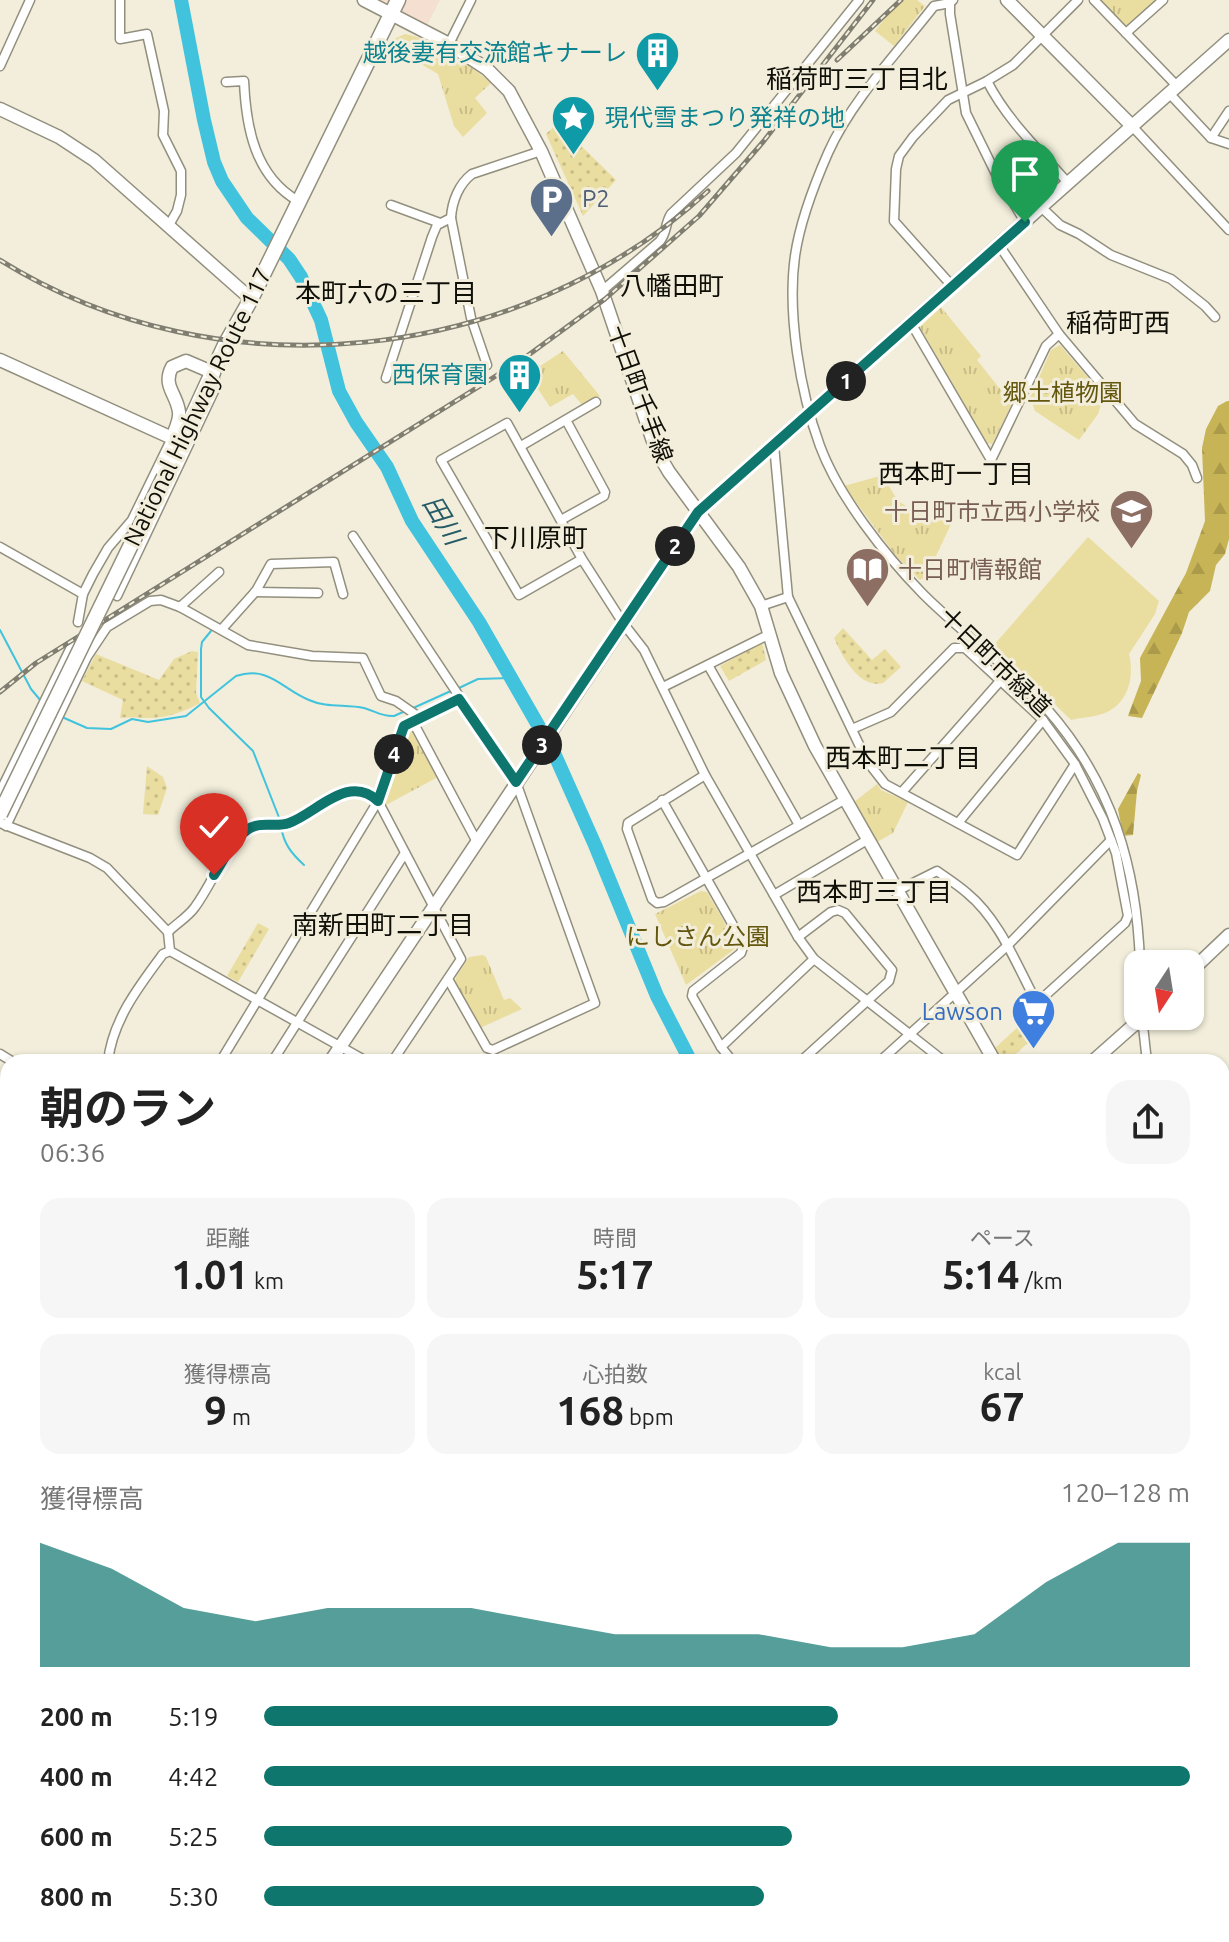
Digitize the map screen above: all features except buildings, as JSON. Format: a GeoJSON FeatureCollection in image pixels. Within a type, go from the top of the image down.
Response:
{"type":"FeatureCollection","features":[{"type":"Feature","properties":{"kind":"highway","name":"National Highway Route 117"},"geometry":{"type":"LineString","coordinates":[[2,821],[225,345],[251,299],[394,7]]}},
{"type":"Feature","properties":{"kind":"street"},"geometry":{"type":"LineString","coordinates":[[0,66],[30,0]]}},
{"type":"Feature","properties":{"kind":"street"},"geometry":{"type":"LineString","coordinates":[[120,0],[120,39],[147,34],[164,111],[163,135],[181,171],[179,203],[169,225]]}},
{"type":"Feature","properties":{"kind":"street","name":"十日町千手線"},"geometry":{"type":"LineString","coordinates":[[364,0],[394,7],[487,69],[509,91],[541,151],[602,291],[656,450],[739,567],[761,606],[781,673],[797,710],[844,800],[990,1054]]}},
{"type":"Feature","properties":{"kind":"street"},"geometry":{"type":"LineString","coordinates":[[449,44],[471,0]]}},
{"type":"Feature","properties":{"kind":"street"},"geometry":{"type":"LineString","coordinates":[[602,291],[665,236],[666,221],[671,214],[736,153],[858,0]]}},
{"type":"Feature","properties":{"kind":"street"},"geometry":{"type":"LineString","coordinates":[[1007,0],[1131,125],[1229,230]]}},
{"type":"Feature","properties":{"kind":"street"},"geometry":{"type":"LineString","coordinates":[[953,287],[894,221],[899,156],[948,100],[1013,65],[1078,0]]}},
{"type":"Feature","properties":{"kind":"street"},"geometry":{"type":"LineString","coordinates":[[1094,0],[1126,33],[1211,138],[1229,144]]}},
{"type":"Feature","properties":{"kind":"street"},"geometry":{"type":"LineString","coordinates":[[1126,33],[1163,0]]}},
{"type":"Feature","properties":{"kind":"street"},"geometry":{"type":"LineString","coordinates":[[952,2],[966,113],[980,144],[1025,222]]}},
{"type":"Feature","properties":{"kind":"street","name":"十日町市緑道"},"geometry":{"type":"LineString","coordinates":[[952,2],[934,6],[850,117],[829,151],[808,206],[795,256],[792,307],[798,361],[820,446],[836,480],[873,534],[922,593],[1046,708],[1077,747],[1098,782],[1113,813],[1129,861],[1139,950]]}},
{"type":"Feature","properties":{"kind":"street"},"geometry":{"type":"LineString","coordinates":[[335,1054],[698,512],[1229,40]]}},
{"type":"Feature","properties":{"kind":"street"},"geometry":{"type":"LineString","coordinates":[[226,82],[244,81],[246,116],[262,167],[271,180],[298,201]]}},
{"type":"Feature","properties":{"kind":"street"},"geometry":{"type":"LineString","coordinates":[[987,81],[998,103],[1013,122],[1068,183]]}},
{"type":"Feature","properties":{"kind":"street"},"geometry":{"type":"LineString","coordinates":[[0,109],[59,137],[94,160],[251,299]]}},
{"type":"Feature","properties":{"kind":"street"},"geometry":{"type":"LineString","coordinates":[[1211,138],[1229,111]]}},
{"type":"Feature","properties":{"kind":"street"},"geometry":{"type":"LineString","coordinates":[[487,365],[471,318],[451,218],[457,194],[468,177],[541,151]]}},
{"type":"Feature","properties":{"kind":"street"},"geometry":{"type":"LineString","coordinates":[[391,205],[440,223]]}},
{"type":"Feature","properties":{"kind":"street"},"geometry":{"type":"LineString","coordinates":[[1041,207],[1060,225],[1111,255],[1171,279],[1215,317]]}},
{"type":"Feature","properties":{"kind":"street"},"geometry":{"type":"LineString","coordinates":[[386,378],[437,225],[451,218]]}},
{"type":"Feature","properties":{"kind":"street"},"geometry":{"type":"LineString","coordinates":[[999,245],[1059,334],[1135,424],[1183,454],[1197,478]]}},
{"type":"Feature","properties":{"kind":"street"},"geometry":{"type":"LineString","coordinates":[[911,323],[991,460],[1046,346],[1059,334]]}},
{"type":"Feature","properties":{"kind":"street"},"geometry":{"type":"LineString","coordinates":[[0,360],[172,438]]}},
{"type":"Feature","properties":{"kind":"street"},"geometry":{"type":"LineString","coordinates":[[78,622],[83,594],[108,548],[132,520],[172,438],[179,410],[167,384],[172,367],[186,361],[214,373],[216,387],[117,596]]}},
{"type":"Feature","properties":{"kind":"street"},"geometry":{"type":"LineString","coordinates":[[521,446],[596,402]]}},
{"type":"Feature","properties":{"kind":"street"},"geometry":{"type":"LineString","coordinates":[[561,520],[604,496],[605,492],[566,420]]}},
{"type":"Feature","properties":{"kind":"street"},"geometry":{"type":"LineString","coordinates":[[582,559],[519,595],[441,460],[507,423],[582,559],[644,650],[705,775],[798,937],[814,959],[935,1054]]}},
{"type":"Feature","properties":{"kind":"street"},"geometry":{"type":"LineString","coordinates":[[774,445],[788,597],[867,761],[885,784],[1017,855],[1075,764]]}},
{"type":"Feature","properties":{"kind":"street"},"geometry":{"type":"LineString","coordinates":[[353,536],[516,782],[595,1003],[493,1050],[487,1048],[448,979]]}},
{"type":"Feature","properties":{"kind":"street"},"geometry":{"type":"LineString","coordinates":[[0,548],[83,594]]}},
{"type":"Feature","properties":{"kind":"street"},"geometry":{"type":"LineString","coordinates":[[222,629],[255,592],[271,564],[334,562],[343,594]]}},
{"type":"Feature","properties":{"kind":"street"},"geometry":{"type":"LineString","coordinates":[[97,568],[124,581]]}},
{"type":"Feature","properties":{"kind":"street"},"geometry":{"type":"LineString","coordinates":[[180,607],[219,572]]}},
{"type":"Feature","properties":{"kind":"street"},"geometry":{"type":"LineString","coordinates":[[255,592],[318,593]]}},
{"type":"Feature","properties":{"kind":"street"},"geometry":{"type":"LineString","coordinates":[[761,606],[788,597]]}},
{"type":"Feature","properties":{"kind":"street"},"geometry":{"type":"LineString","coordinates":[[170,951],[168,932],[107,868],[2,821],[87,657],[107,627],[150,601],[161,600],[180,607],[248,645],[312,656],[363,658],[381,696],[403,706],[415,717],[477,842]]}},
{"type":"Feature","properties":{"kind":"street"},"geometry":{"type":"LineString","coordinates":[[663,687],[770,634]]}},
{"type":"Feature","properties":{"kind":"street"},"geometry":{"type":"LineString","coordinates":[[0,792],[72,645]]}},
{"type":"Feature","properties":{"kind":"street"},"geometry":{"type":"LineString","coordinates":[[852,729],[891,712],[954,648],[965,648],[1043,720],[1075,764],[1111,840],[1128,916],[1125,923],[1037,1003],[987,914],[968,893],[937,871],[897,891]]}},
{"type":"Feature","properties":{"kind":"street"},"geometry":{"type":"LineString","coordinates":[[708,665],[799,825]]}},
{"type":"Feature","properties":{"kind":"street"},"geometry":{"type":"LineString","coordinates":[[902,792],[1001,680]]}},
{"type":"Feature","properties":{"kind":"street"},"geometry":{"type":"LineString","coordinates":[[53,683],[71,691]]}},
{"type":"Feature","properties":{"kind":"street"},"geometry":{"type":"LineString","coordinates":[[225,1054],[378,801],[404,726],[415,717],[459,699]]}},
{"type":"Feature","properties":{"kind":"street"},"geometry":{"type":"LineString","coordinates":[[958,823],[1043,720]]}},
{"type":"Feature","properties":{"kind":"street"},"geometry":{"type":"LineString","coordinates":[[705,775],[632,818],[627,829],[652,899],[657,903],[664,902],[844,800]]}},
{"type":"Feature","properties":{"kind":"street"},"geometry":{"type":"LineString","coordinates":[[168,932],[192,911],[231,846],[252,827],[265,823],[289,823],[342,793],[362,792],[378,801],[461,959],[397,1054]]}},
{"type":"Feature","properties":{"kind":"street"},"geometry":{"type":"LineString","coordinates":[[662,800],[743,947],[741,953],[693,991],[692,996],[727,1054]]}},
{"type":"Feature","properties":{"kind":"street"},"geometry":{"type":"LineString","coordinates":[[774,895],[867,840]]}},
{"type":"Feature","properties":{"kind":"street"},"geometry":{"type":"LineString","coordinates":[[888,1054],[1007,946],[1111,840]]}},
{"type":"Feature","properties":{"kind":"street"},"geometry":{"type":"LineString","coordinates":[[277,1054],[405,853]]}},
{"type":"Feature","properties":{"kind":"street"},"geometry":{"type":"LineString","coordinates":[[798,937],[838,910],[845,913],[892,970],[889,981],[809,1054]]}},
{"type":"Feature","properties":{"kind":"street"},"geometry":{"type":"LineString","coordinates":[[1204,959],[1229,935]]}},
{"type":"Feature","properties":{"kind":"street"},"geometry":{"type":"LineString","coordinates":[[170,951],[354,1054]]}},
{"type":"Feature","properties":{"kind":"street"},"geometry":{"type":"LineString","coordinates":[[110,1054],[113,1038],[129,1002],[163,954],[170,951]]}},
{"type":"Feature","properties":{"kind":"street"},"geometry":{"type":"LineString","coordinates":[[721,1047],[814,959]]}},
{"type":"Feature","properties":{"kind":"street"},"geometry":{"type":"LineString","coordinates":[[1101,1054],[1128,1030]]}},
{"type":"Feature","properties":{"kind":"street"},"geometry":{"type":"LineString","coordinates":[[1144,1030],[1146,1054]]}},
{"type":"Feature","properties":{"kind":"shaded area"},"geometry":{"type":"Polygon","coordinates":[[[364,0],[440,0],[424,31],[364,0]]]}},
{"type":"Feature","properties":{"kind":"green space"},"geometry":{"type":"Polygon","coordinates":[[[899,0],[917,0],[925,6],[894,46],[875,31],[899,0]]]}},
{"type":"Feature","properties":{"kind":"green space"},"geometry":{"type":"Polygon","coordinates":[[[1096,0],[1156,0],[1128,25],[1120,25],[1096,0]]]}},
{"type":"Feature","properties":{"kind":"green space"},"geometry":{"type":"Polygon","coordinates":[[[405,34],[439,47],[491,83],[475,98],[487,113],[463,137],[454,126],[438,74],[385,43],[405,34]]]}},
{"type":"Feature","properties":{"kind":"green space"},"geometry":{"type":"Polygon","coordinates":[[[558,123],[616,180],[583,216],[546,134],[558,123]]]}},
{"type":"Feature","properties":{"kind":"green space"},"geometry":{"type":"Polygon","coordinates":[[[941,307],[981,356],[977,360],[1012,404],[992,444],[987,443],[920,327],[941,307]]]}},
{"type":"Feature","properties":{"kind":"green space","name":"郷土植物園"},"geometry":{"type":"Polygon","coordinates":[[[1060,345],[1104,396],[1098,414],[1079,440],[1035,411],[1030,398],[1051,350],[1060,345]]]}},
{"type":"Feature","properties":{"kind":"green space"},"geometry":{"type":"Polygon","coordinates":[[[563,351],[600,396],[583,406],[573,394],[550,407],[528,374],[563,351]]]}},
{"type":"Feature","properties":{"kind":"green space"},"geometry":{"type":"Polygon","coordinates":[[[1227,401],[1229,539],[1225,554],[1216,565],[1210,591],[1189,612],[1142,718],[1128,716],[1141,681],[1140,658],[1186,573],[1205,521],[1202,448],[1206,429],[1218,406],[1227,401]]]}},
{"type":"Feature","properties":{"kind":"green space"},"geometry":{"type":"Polygon","coordinates":[[[880,476],[898,501],[908,507],[954,518],[926,577],[920,580],[896,556],[844,486],[880,476]]]}},
{"type":"Feature","properties":{"kind":"green space"},"geometry":{"type":"Polygon","coordinates":[[[1088,537],[1159,601],[1155,614],[1129,654],[1129,686],[1122,700],[1105,713],[1071,720],[994,645],[1088,537]]]}},
{"type":"Feature","properties":{"kind":"green space"},"geometry":{"type":"Polygon","coordinates":[[[843,628],[872,660],[885,649],[901,667],[883,683],[866,681],[852,670],[834,638],[843,628]]]}},
{"type":"Feature","properties":{"kind":"green space"},"geometry":{"type":"Polygon","coordinates":[[[762,642],[766,660],[729,681],[720,666],[762,642]]]}},
{"type":"Feature","properties":{"kind":"green space"},"geometry":{"type":"Polygon","coordinates":[[[192,651],[198,652],[196,693],[200,703],[175,714],[155,718],[120,718],[123,700],[82,681],[96,654],[159,680],[174,659],[192,651]]]}},
{"type":"Feature","properties":{"kind":"green space"},"geometry":{"type":"Polygon","coordinates":[[[413,728],[438,777],[386,805],[383,800],[407,730],[413,728]]]}},
{"type":"Feature","properties":{"kind":"green space"},"geometry":{"type":"Polygon","coordinates":[[[147,766],[163,777],[167,788],[158,815],[143,814],[147,766]]]}},
{"type":"Feature","properties":{"kind":"green space"},"geometry":{"type":"Polygon","coordinates":[[[1138,773],[1141,775],[1133,835],[1123,836],[1118,809],[1138,773]]]}},
{"type":"Feature","properties":{"kind":"green space"},"geometry":{"type":"Polygon","coordinates":[[[877,784],[881,790],[908,802],[893,833],[877,842],[854,802],[877,784]]]}},
{"type":"Feature","properties":{"kind":"green space","name":"にしさん公園"},"geometry":{"type":"Polygon","coordinates":[[[701,891],[707,892],[737,944],[736,948],[686,985],[655,914],[701,891]]]}},
{"type":"Feature","properties":{"kind":"green space"},"geometry":{"type":"Polygon","coordinates":[[[258,923],[269,929],[238,982],[227,976],[258,923]]]}},
{"type":"Feature","properties":{"kind":"green space"},"geometry":{"type":"Polygon","coordinates":[[[483,955],[504,1000],[510,998],[522,1009],[480,1028],[455,982],[469,957],[483,955]]]}},
{"type":"Feature","properties":{"kind":"green space"},"geometry":{"type":"Polygon","coordinates":[[[1031,1015],[1043,1029],[1016,1054],[998,1054],[995,1048],[1031,1015]]]}},
{"type":"Feature","properties":{"kind":"waterway","name":"田川"},"geometry":{"type":"LineString","coordinates":[[181,0],[204,120],[222,181],[247,218],[289,259],[301,277],[321,320],[339,391],[387,467],[412,521],[479,622],[554,753],[657,996],[687,1054]]}},
{"type":"Feature","properties":{"kind":"waterway"},"geometry":{"type":"LineString","coordinates":[[0,630],[31,689],[41,701]]}},
{"type":"Feature","properties":{"kind":"waterway"},"geometry":{"type":"LineString","coordinates":[[211,631],[202,642],[201,697],[253,751],[280,820]]}},
{"type":"Feature","properties":{"kind":"waterway"},"geometry":{"type":"LineString","coordinates":[[62,717],[87,728],[111,729],[132,719],[148,722],[186,716],[236,676],[248,673],[267,676],[316,702],[364,708],[390,716],[406,711]]}},
{"type":"Feature","properties":{"kind":"waterway"},"geometry":{"type":"LineString","coordinates":[[459,688],[478,679],[512,678]]}},
{"type":"Feature","properties":{"kind":"waterway"},"geometry":{"type":"LineString","coordinates":[[411,709],[453,690]]}},
{"type":"Feature","properties":{"kind":"waterway"},"geometry":{"type":"LineString","coordinates":[[281,827],[289,848],[304,865]]}},
{"type":"Feature","properties":{"kind":"railway"},"geometry":{"type":"LineString","coordinates":[[0,692],[36,663],[523,359],[605,299],[699,216],[763,142],[873,0]]}},
{"type":"Feature","properties":{"kind":"railway"},"geometry":{"type":"LineString","coordinates":[[837,60],[901,0]]}},
{"type":"Feature","properties":{"kind":"railway"},"geometry":{"type":"LineString","coordinates":[[0,260],[86,304],[177,331],[271,344],[365,342],[458,325],[548,294],[632,250],[708,191]]}},
{"type":"Feature","properties":{"kind":"place","name":"越後妻有交流館キナーレ"},"geometry":{"type":"Point","coordinates":[658,92]}},
{"type":"Feature","properties":{"kind":"place","name":"現代雪まつり発祥の地"},"geometry":{"type":"Point","coordinates":[574,157]}},
{"type":"Feature","properties":{"kind":"place","name":"P2"},"geometry":{"type":"Point","coordinates":[551,238]}},
{"type":"Feature","properties":{"kind":"place","name":"西保育園"},"geometry":{"type":"Point","coordinates":[519,414]}},
{"type":"Feature","properties":{"kind":"place","name":"十日町市立西小学校"},"geometry":{"type":"Point","coordinates":[1131,551]}},
{"type":"Feature","properties":{"kind":"place","name":"十日町情報館"},"geometry":{"type":"Point","coordinates":[867,609]}},
{"type":"Feature","properties":{"kind":"place","name":"Lawson"},"geometry":{"type":"Point","coordinates":[1034,1051]}},
{"type":"Feature","properties":{"kind":"district","name":"稲荷町三丁目北"},"geometry":{"type":"Point","coordinates":[857,79]}},
{"type":"Feature","properties":{"kind":"district","name":"八幡田町"},"geometry":{"type":"Point","coordinates":[672,286]}},
{"type":"Feature","properties":{"kind":"district","name":"本町六の三丁目"},"geometry":{"type":"Point","coordinates":[386,293]}},
{"type":"Feature","properties":{"kind":"district","name":"稲荷町西"},"geometry":{"type":"Point","coordinates":[1118,323]}},
{"type":"Feature","properties":{"kind":"district","name":"西本町一丁目"},"geometry":{"type":"Point","coordinates":[956,474]}},
{"type":"Feature","properties":{"kind":"district","name":"下川原町"},"geometry":{"type":"Point","coordinates":[536,538]}},
{"type":"Feature","properties":{"kind":"district","name":"西本町二丁目"},"geometry":{"type":"Point","coordinates":[903,758]}},
{"type":"Feature","properties":{"kind":"district","name":"西本町三丁目"},"geometry":{"type":"Point","coordinates":[874,892]}},
{"type":"Feature","properties":{"kind":"district","name":"南新田町二丁目"},"geometry":{"type":"Point","coordinates":[383,925]}},
{"type":"Feature","properties":{"kind":"route"},"geometry":{"type":"LineString","coordinates":[[214,875],[231,846],[258,824],[289,823],[328,800],[352,791],[362,792],[378,801],[404,726],[459,699],[516,782],[698,512],[1025,222]]}}]}
